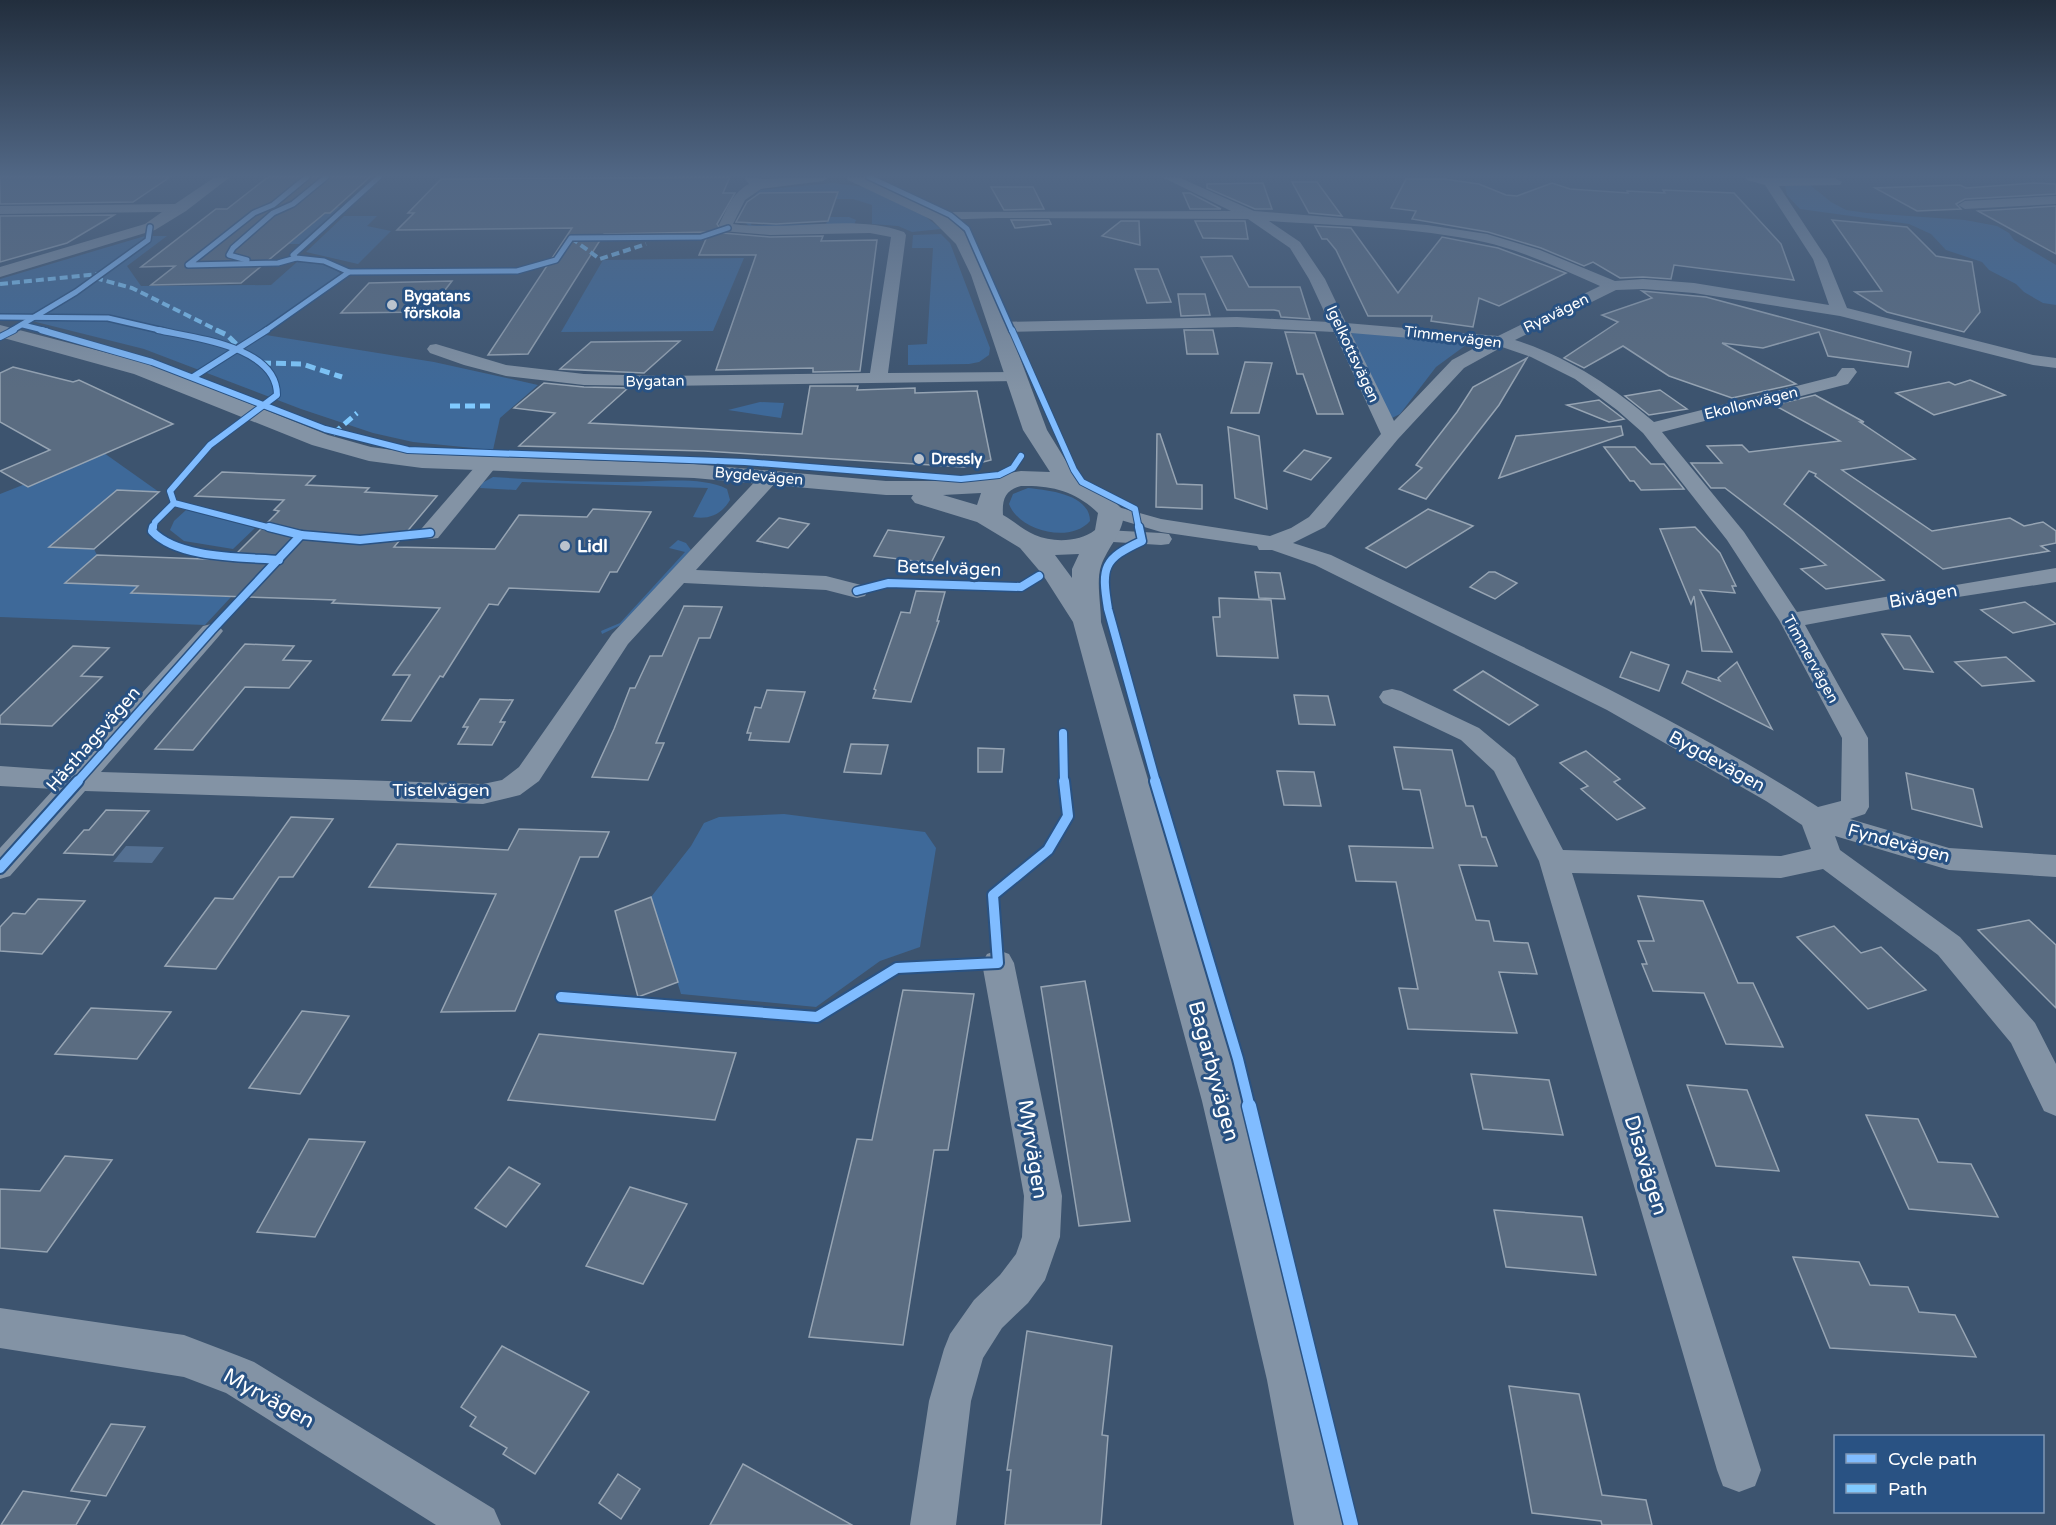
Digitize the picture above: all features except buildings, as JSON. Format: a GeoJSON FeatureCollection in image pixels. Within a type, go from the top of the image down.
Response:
{"type":"FeatureCollection","features":[{"type":"Feature","properties":{"kind":"street"},"geometry":{"type":"LineString","coordinates":[[0,272],[79,248]]}},
{"type":"Feature","properties":{"kind":"street"},"geometry":{"type":"LineString","coordinates":[[878,378],[897,248]]}},
{"type":"Feature","properties":{"kind":"street"},"geometry":{"type":"LineString","coordinates":[[967,248],[980,275],[1035,430],[1058,464],[1067,483]]}},
{"type":"Feature","properties":{"kind":"street","name":"Igelkottsvägen"},"geometry":{"type":"LineString","coordinates":[[1297,248],[1317,279],[1391,435]]}},
{"type":"Feature","properties":{"kind":"street"},"geometry":{"type":"LineString","coordinates":[[1519,248],[1613,286]]}},
{"type":"Feature","properties":{"kind":"street"},"geometry":{"type":"LineString","coordinates":[[1813,248],[1820,259],[1840,311]]}},
{"type":"Feature","properties":{"kind":"street","name":"Ryavägen"},"geometry":{"type":"LineString","coordinates":[[1275,544],[1317,522],[1391,435],[1458,364],[1613,286],[1643,284],[1694,288],[1840,311],[2032,360],[2056,363]]}},
{"type":"Feature","properties":{"kind":"street","name":"Timmervägen"},"geometry":{"type":"LineString","coordinates":[[999,327],[1238,322],[1340,326],[1500,341],[1537,353],[1581,375],[1624,406],[1650,429],[1736,537],[1791,620],[1855,738],[1855,807],[1814,819]]}},
{"type":"Feature","properties":{"kind":"street","name":"Bygdevägen"},"geometry":{"type":"LineString","coordinates":[[0,331],[93,354],[142,369],[299,432],[369,454],[422,461],[694,471],[886,488],[959,488],[1011,480],[1067,483],[1097,497],[1105,530],[1140,537],[1245,547],[1275,544],[1323,560],[1616,704],[1776,794],[1814,819]]}},
{"type":"Feature","properties":{"kind":"street","name":"Bygatan"},"geometry":{"type":"LineString","coordinates":[[436,349],[458,359],[512,370],[549,377],[596,380],[1015,377]]}},
{"type":"Feature","properties":{"kind":"street","name":"Ekollonvägen"},"geometry":{"type":"LineString","coordinates":[[1650,429],[1842,380],[1848,372]]}},
{"type":"Feature","properties":{"kind":"street"},"geometry":{"type":"LineString","coordinates":[[990,518],[988,507],[993,495],[1031,459],[1035,430]]}},
{"type":"Feature","properties":{"kind":"street"},"geometry":{"type":"LineString","coordinates":[[430,533],[488,464]]}},
{"type":"Feature","properties":{"kind":"street","name":"Tistelvägen"},"geometry":{"type":"LineString","coordinates":[[0,776],[78,781],[483,794],[510,788],[529,774],[620,639],[770,477]]}},
{"type":"Feature","properties":{"kind":"street","name":"Bygdevägen"},"geometry":{"type":"LineString","coordinates":[[886,488],[990,518],[1009,533],[1029,542]]}},
{"type":"Feature","properties":{"kind":"street"},"geometry":{"type":"LineString","coordinates":[[1029,542],[1054,547],[1078,546],[1105,530]]}},
{"type":"Feature","properties":{"kind":"street","name":"Bagarbyvägen"},"geometry":{"type":"LineString","coordinates":[[1105,530],[1086,569],[1087,622],[1223,1101],[1293,1380],[1322,1525]]}},
{"type":"Feature","properties":{"kind":"street","name":"Bagarbyvägen"},"geometry":{"type":"LineString","coordinates":[[1029,542],[1054,571],[1087,622]]}},
{"type":"Feature","properties":{"kind":"street","name":"Bivägen"},"geometry":{"type":"LineString","coordinates":[[1791,620],[1945,592],[2056,575]]}},
{"type":"Feature","properties":{"kind":"street"},"geometry":{"type":"LineString","coordinates":[[679,576],[826,583],[857,591]]}},
{"type":"Feature","properties":{"kind":"street","name":"Hästhagsvägen"},"geometry":{"type":"LineString","coordinates":[[0,868],[211,631]]}},
{"type":"Feature","properties":{"kind":"street","name":"Disavägen"},"geometry":{"type":"LineString","coordinates":[[1392,697],[1470,734],[1505,765],[1554,861],[1739,1470]]}},
{"type":"Feature","properties":{"kind":"street"},"geometry":{"type":"LineString","coordinates":[[1814,819],[1828,857],[1948,946],[2023,1033],[2056,1100]]}},
{"type":"Feature","properties":{"kind":"street","name":"Fyndevägen"},"geometry":{"type":"LineString","coordinates":[[1814,819],[1949,859],[2056,866]]}},
{"type":"Feature","properties":{"kind":"street"},"geometry":{"type":"LineString","coordinates":[[1554,861],[1781,867],[1828,857]]}},
{"type":"Feature","properties":{"kind":"street","name":"Myrvägen"},"geometry":{"type":"LineString","coordinates":[[933,1525],[950,1401],[965,1349],[988,1314],[1014,1289],[1031,1266],[1041,1237],[1043,1196],[998,963]]}},
{"type":"Feature","properties":{"kind":"street","name":"Myrvägen"},"geometry":{"type":"LineString","coordinates":[[0,1328],[184,1356],[239,1377],[478,1525]]}},
{"type":"Feature","properties":{"kind":"shaded area"},"geometry":{"type":"Polygon","coordinates":[[[104,248],[151,248],[127,266],[141,286],[271,285],[297,262],[324,263],[345,276],[266,335],[434,362],[538,385],[500,418],[493,450],[413,442],[373,433],[301,409],[144,349],[0,313],[0,279],[104,248]]]}},
{"type":"Feature","properties":{"kind":"shaded area"},"geometry":{"type":"Polygon","coordinates":[[[310,248],[374,248],[358,264],[306,252],[310,248]]]}},
{"type":"Feature","properties":{"kind":"shaded area"},"geometry":{"type":"Polygon","coordinates":[[[933,248],[952,248],[990,348],[989,355],[979,362],[969,364],[908,365],[908,345],[927,344],[933,248]]]}},
{"type":"Feature","properties":{"kind":"shaded area"},"geometry":{"type":"Polygon","coordinates":[[[1944,248],[2028,248],[2056,265],[2056,305],[2043,303],[2024,292],[2016,284],[1989,270],[1982,262],[1944,248]]]}},
{"type":"Feature","properties":{"kind":"shaded area"},"geometry":{"type":"Polygon","coordinates":[[[744,258],[713,331],[561,332],[603,260],[744,258]]]}},
{"type":"Feature","properties":{"kind":"shaded area"},"geometry":{"type":"Polygon","coordinates":[[[1350,330],[1443,340],[1466,345],[1436,367],[1400,414],[1392,418],[1380,399],[1350,330]]]}},
{"type":"Feature","properties":{"kind":"shaded area"},"geometry":{"type":"Polygon","coordinates":[[[760,402],[784,403],[781,418],[728,410],[760,402]]]}},
{"type":"Feature","properties":{"kind":"shaded area"},"geometry":{"type":"Polygon","coordinates":[[[104,453],[159,492],[117,490],[50,547],[94,549],[97,555],[65,583],[138,586],[133,593],[231,597],[205,625],[0,617],[0,494],[104,453]]]}},
{"type":"Feature","properties":{"kind":"shaded area"},"geometry":{"type":"Polygon","coordinates":[[[493,477],[593,482],[705,482],[727,489],[730,500],[719,512],[710,517],[699,518],[693,517],[708,488],[522,482],[516,490],[480,488],[482,483],[493,477]]]}},
{"type":"Feature","properties":{"kind":"shaded area"},"geometry":{"type":"Polygon","coordinates":[[[1028,488],[1056,492],[1075,499],[1088,512],[1090,521],[1070,532],[1058,533],[1034,527],[1023,521],[1009,504],[1013,494],[1028,488]]]}},
{"type":"Feature","properties":{"kind":"shaded area"},"geometry":{"type":"Polygon","coordinates":[[[186,510],[255,528],[233,549],[184,541],[170,530],[174,521],[186,510]]]}},
{"type":"Feature","properties":{"kind":"shaded area"},"geometry":{"type":"Polygon","coordinates":[[[678,540],[686,543],[691,550],[623,624],[602,634],[601,631],[620,623],[685,552],[669,548],[678,540]]]}},
{"type":"Feature","properties":{"kind":"shaded area"},"geometry":{"type":"Polygon","coordinates":[[[784,814],[925,832],[936,848],[920,947],[880,961],[816,1007],[681,994],[651,897],[691,846],[704,823],[719,817],[784,814]]]}},
{"type":"Feature","properties":{"kind":"shaded area"},"geometry":{"type":"Polygon","coordinates":[[[126,846],[164,847],[152,863],[113,862],[126,846]]]}},
{"type":"Feature","properties":{"kind":"marked path"},"geometry":{"type":"LineString","coordinates":[[585,248],[600,259],[628,248]]}},
{"type":"Feature","properties":{"kind":"marked path"},"geometry":{"type":"LineString","coordinates":[[0,284],[99,274]]}},
{"type":"Feature","properties":{"kind":"marked path"},"geometry":{"type":"LineString","coordinates":[[95,278],[132,288],[227,335],[238,346]]}},
{"type":"Feature","properties":{"kind":"marked path"},"geometry":{"type":"LineString","coordinates":[[261,363],[302,364],[342,377]]}},
{"type":"Feature","properties":{"kind":"marked path"},"geometry":{"type":"LineString","coordinates":[[450,406],[492,406]]}},
{"type":"Feature","properties":{"kind":"marked path"},"geometry":{"type":"LineString","coordinates":[[333,434],[357,413]]}},
{"type":"Feature","properties":{"kind":"cycle path"},"geometry":{"type":"LineString","coordinates":[[0,337],[58,304],[137,248]]}},
{"type":"Feature","properties":{"kind":"cycle path"},"geometry":{"type":"LineString","coordinates":[[209,248],[188,265],[278,263],[296,258]]}},
{"type":"Feature","properties":{"kind":"cycle path"},"geometry":{"type":"LineString","coordinates":[[233,248],[229,255],[247,260]]}},
{"type":"Feature","properties":{"kind":"cycle path"},"geometry":{"type":"LineString","coordinates":[[193,377],[240,349],[349,272],[324,261],[296,258],[293,255],[301,248]]}},
{"type":"Feature","properties":{"kind":"cycle path"},"geometry":{"type":"LineString","coordinates":[[349,272],[517,271],[556,260],[564,248]]}},
{"type":"Feature","properties":{"kind":"cycle path"},"geometry":{"type":"LineString","coordinates":[[976,248],[1074,470],[1082,482],[1135,509],[1142,541],[1118,552],[1105,569],[1104,585],[1108,609],[1143,740],[1238,1059],[1351,1525]]}},
{"type":"Feature","properties":{"kind":"cycle path"},"geometry":{"type":"LineString","coordinates":[[0,317],[108,318],[240,349],[264,366],[277,382],[277,395],[210,445],[170,491],[174,503],[301,535],[211,631],[0,868]]}},
{"type":"Feature","properties":{"kind":"cycle path"},"geometry":{"type":"LineString","coordinates":[[23,325],[152,362],[299,420],[352,438],[408,450],[745,462],[961,479],[999,475],[1013,468],[1021,456]]}},
{"type":"Feature","properties":{"kind":"cycle path"},"geometry":{"type":"LineString","coordinates":[[174,503],[155,522],[152,531],[160,539],[173,546],[210,554],[279,560]]}},
{"type":"Feature","properties":{"kind":"cycle path"},"geometry":{"type":"LineString","coordinates":[[301,535],[360,540],[430,533]]}},
{"type":"Feature","properties":{"kind":"cycle path","name":"Betselvägen"},"geometry":{"type":"LineString","coordinates":[[857,591],[888,583],[1021,587],[1039,576]]}},
{"type":"Feature","properties":{"kind":"cycle path"},"geometry":{"type":"LineString","coordinates":[[561,997],[817,1017],[897,968],[998,963],[993,895],[1048,850],[1068,816],[1062,761],[1065,741],[1063,733]]}},
{"type":"Feature","properties":{"kind":"place","name":"Bygatans förskola"},"geometry":{"type":"Point","coordinates":[392,305]}},
{"type":"Feature","properties":{"kind":"place","name":"Dressly"},"geometry":{"type":"Point","coordinates":[919,459]}},
{"type":"Feature","properties":{"kind":"place","name":"Lidl"},"geometry":{"type":"Point","coordinates":[565,546]}}]}
